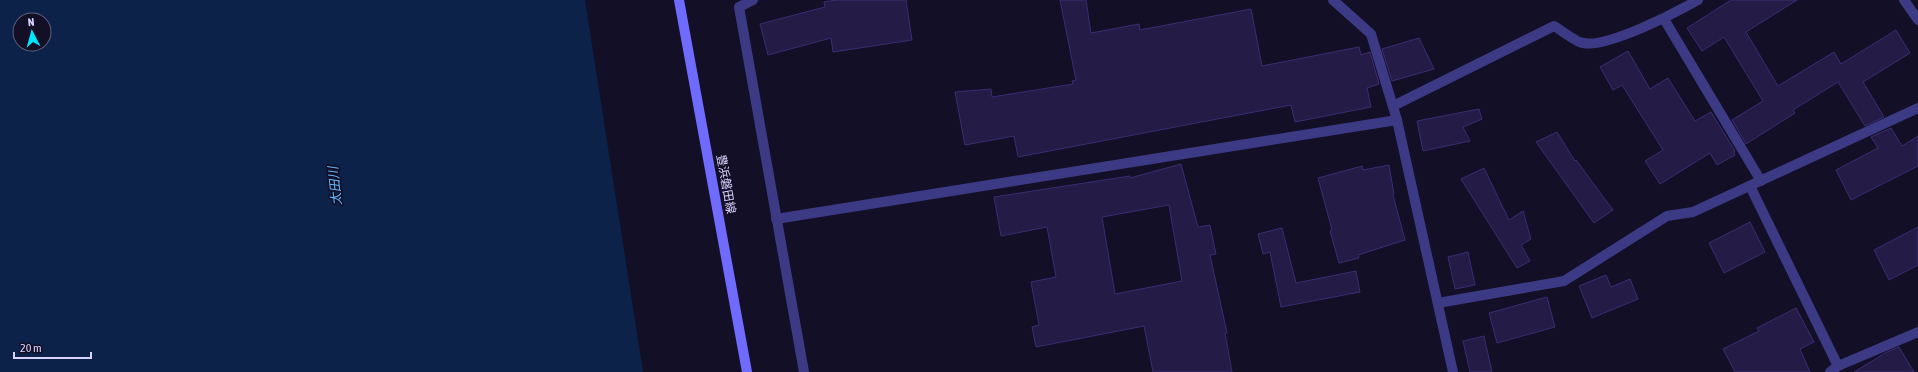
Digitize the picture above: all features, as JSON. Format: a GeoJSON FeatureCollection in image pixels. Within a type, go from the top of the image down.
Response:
{"type":"FeatureCollection","features":[{"type":"Feature","properties":{"kind":"main road","name":"豊浜磐田線"},"geometry":{"type":"LineString","coordinates":[[679,0],[747,372]]}},
{"type":"Feature","properties":{"kind":"street"},"geometry":{"type":"LineString","coordinates":[[753,0],[739,7],[804,372]]}},
{"type":"Feature","properties":{"kind":"street"},"geometry":{"type":"LineString","coordinates":[[1333,0],[1371,34],[1397,120],[1453,372]]}},
{"type":"Feature","properties":{"kind":"street"},"geometry":{"type":"LineString","coordinates":[[1393,106],[1554,26],[1583,43],[1603,42],[1664,19],[1698,0]]}},
{"type":"Feature","properties":{"kind":"street"},"geometry":{"type":"LineString","coordinates":[[1904,0],[1918,20]]}},
{"type":"Feature","properties":{"kind":"street"},"geometry":{"type":"LineString","coordinates":[[1664,19],[1760,181]]}},
{"type":"Feature","properties":{"kind":"street"},"geometry":{"type":"LineString","coordinates":[[1438,303],[1564,281],[1667,216],[1693,212],[1918,108]]}},
{"type":"Feature","properties":{"kind":"street"},"geometry":{"type":"LineString","coordinates":[[776,218],[1397,120]]}},
{"type":"Feature","properties":{"kind":"street"},"geometry":{"type":"LineString","coordinates":[[1750,186],[1834,369],[1918,332]]}},
{"type":"Feature","properties":{"kind":"water","name":"太田川"},"geometry":{"type":"Polygon","coordinates":[[[0,0],[585,0],[643,372],[0,372],[0,0]]]}},
{"type":"Feature","properties":{"kind":"building"},"geometry":{"type":"Polygon","coordinates":[[[836,0],[906,0],[912,40],[833,52],[831,38],[768,55],[760,24],[825,7],[824,2],[836,0]]]}},
{"type":"Feature","properties":{"kind":"building"},"geometry":{"type":"Polygon","coordinates":[[[1060,0],[1086,0],[1091,33],[1139,24],[1140,30],[1251,9],[1262,66],[1359,47],[1361,55],[1370,52],[1379,84],[1367,88],[1371,107],[1295,122],[1291,105],[1018,157],[1014,136],[965,145],[955,92],[991,89],[992,97],[1073,84],[1072,81],[1076,80],[1060,0]]]}},
{"type":"Feature","properties":{"kind":"building"},"geometry":{"type":"Polygon","coordinates":[[[1731,0],[1797,0],[1746,32],[1778,86],[1834,52],[1841,64],[1896,30],[1910,53],[1863,82],[1884,117],[1865,126],[1838,82],[1793,110],[1795,113],[1746,144],[1732,120],[1763,101],[1724,37],[1702,51],[1687,28],[1731,0]]]}},
{"type":"Feature","properties":{"kind":"building"},"geometry":{"type":"Polygon","coordinates":[[[1419,38],[1434,69],[1392,81],[1382,49],[1419,38]]]}},
{"type":"Feature","properties":{"kind":"building"},"geometry":{"type":"Polygon","coordinates":[[[1628,51],[1650,89],[1668,78],[1695,121],[1711,112],[1735,151],[1735,155],[1717,165],[1710,153],[1660,184],[1645,161],[1663,150],[1622,85],[1613,90],[1600,67],[1628,51]]]}},
{"type":"Feature","properties":{"kind":"building"},"geometry":{"type":"Polygon","coordinates":[[[1479,109],[1482,119],[1463,127],[1470,141],[1423,151],[1417,121],[1479,109]]]}},
{"type":"Feature","properties":{"kind":"building"},"geometry":{"type":"Polygon","coordinates":[[[1891,128],[1902,146],[1918,136],[1918,166],[1851,200],[1836,170],[1878,148],[1871,137],[1891,128]]]}},
{"type":"Feature","properties":{"kind":"building"},"geometry":{"type":"Polygon","coordinates":[[[1557,132],[1575,161],[1576,160],[1613,210],[1594,223],[1536,142],[1557,132]]]}},
{"type":"Feature","properties":{"kind":"building"},"geometry":{"type":"Polygon","coordinates":[[[1181,164],[1198,227],[1210,225],[1216,254],[1210,255],[1227,333],[1225,333],[1232,372],[1153,372],[1144,326],[1036,347],[1032,327],[1039,325],[1031,282],[1056,277],[1047,227],[1001,236],[994,197],[1130,176],[1130,178],[1181,164]],[[1169,205],[1102,217],[1115,294],[1182,281],[1169,205]]]}},
{"type":"Feature","properties":{"kind":"building"},"geometry":{"type":"Polygon","coordinates":[[[1389,165],[1393,195],[1405,240],[1358,255],[1359,258],[1339,263],[1318,178],[1362,166],[1363,170],[1389,165]]]}},
{"type":"Feature","properties":{"kind":"building"},"geometry":{"type":"Polygon","coordinates":[[[1484,168],[1509,220],[1523,211],[1531,239],[1521,245],[1530,261],[1517,268],[1461,179],[1484,168]]]}},
{"type":"Feature","properties":{"kind":"building"},"geometry":{"type":"Polygon","coordinates":[[[1750,222],[1765,252],[1724,273],[1709,243],[1750,222]]]}},
{"type":"Feature","properties":{"kind":"building"},"geometry":{"type":"Polygon","coordinates":[[[1918,227],[1918,265],[1889,280],[1874,250],[1918,227]]]}},
{"type":"Feature","properties":{"kind":"building"},"geometry":{"type":"Polygon","coordinates":[[[1282,228],[1296,283],[1356,271],[1360,292],[1281,307],[1270,252],[1263,254],[1258,234],[1282,228]]]}},
{"type":"Feature","properties":{"kind":"building"},"geometry":{"type":"Polygon","coordinates":[[[1468,252],[1475,285],[1455,289],[1448,257],[1468,252]]]}},
{"type":"Feature","properties":{"kind":"building"},"geometry":{"type":"Polygon","coordinates":[[[1606,275],[1611,287],[1630,279],[1638,299],[1592,318],[1579,286],[1606,275]]]}},
{"type":"Feature","properties":{"kind":"building"},"geometry":{"type":"Polygon","coordinates":[[[1547,297],[1555,327],[1497,343],[1489,313],[1547,297]]]}},
{"type":"Feature","properties":{"kind":"building"},"geometry":{"type":"Polygon","coordinates":[[[1796,308],[1814,342],[1800,349],[1810,372],[1735,372],[1723,349],[1759,331],[1757,328],[1796,308]]]}},
{"type":"Feature","properties":{"kind":"building"},"geometry":{"type":"Polygon","coordinates":[[[1484,336],[1492,372],[1470,372],[1463,341],[1484,336]]]}},
{"type":"Feature","properties":{"kind":"building"},"geometry":{"type":"Polygon","coordinates":[[[1899,347],[1914,372],[1854,372],[1887,352],[1899,347]]]}}]}
